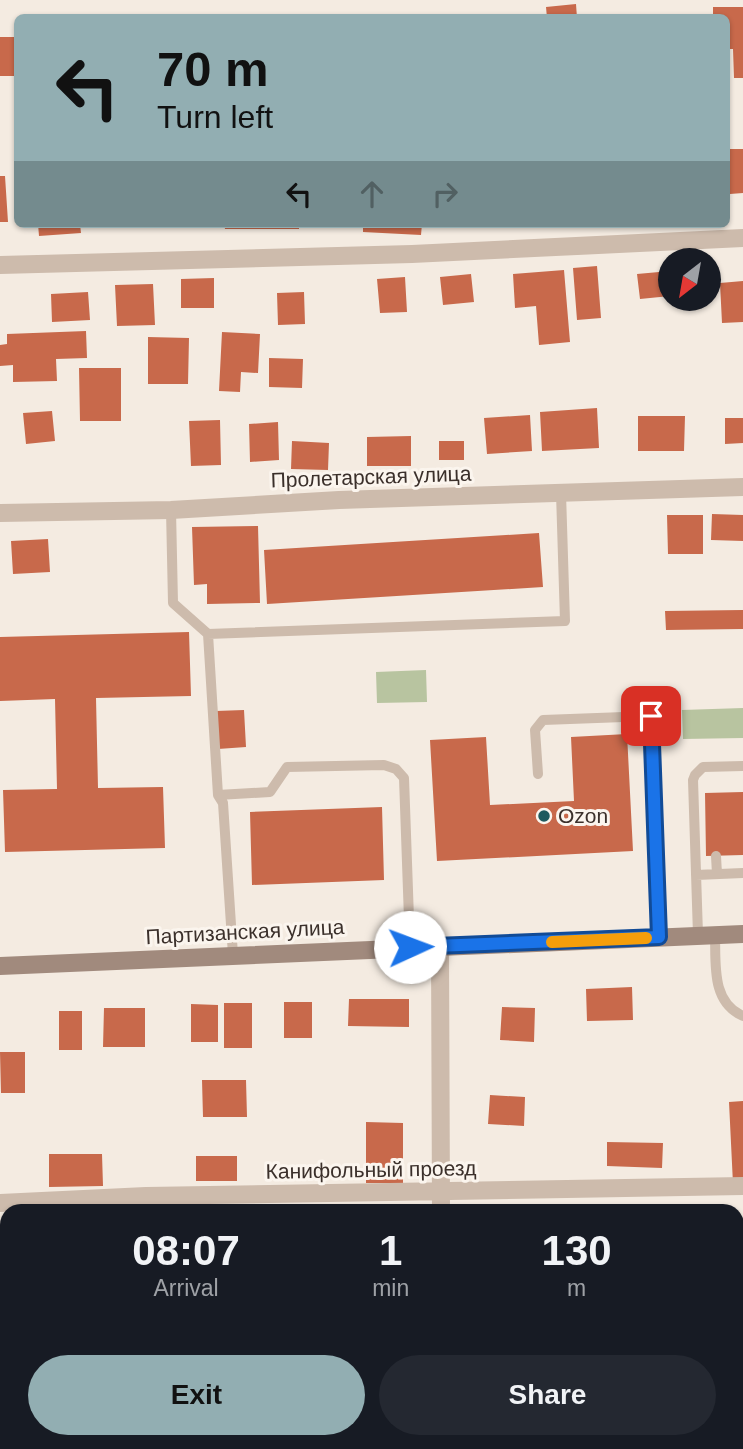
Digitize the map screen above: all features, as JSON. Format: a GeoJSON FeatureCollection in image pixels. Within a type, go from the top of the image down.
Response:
{"type":"FeatureCollection","features":[{"type":"Feature","properties":{"kind":"main road","name":"Партизанская улица"},"geometry":{"type":"LineString","coordinates":[[0,966],[743,934]]}},
{"type":"Feature","properties":{"kind":"street"},"geometry":{"type":"LineString","coordinates":[[0,265],[412,254],[743,238]]}},
{"type":"Feature","properties":{"kind":"street","name":"Пролетарская улица"},"geometry":{"type":"LineString","coordinates":[[0,513],[171,510],[339,500],[743,486]]}},
{"type":"Feature","properties":{"kind":"street"},"geometry":{"type":"LineString","coordinates":[[440,946],[441,1204]]}},
{"type":"Feature","properties":{"kind":"street","name":"Канифольный проезд"},"geometry":{"type":"LineString","coordinates":[[0,1203],[146,1196],[743,1186]]}},
{"type":"Feature","properties":{"kind":"lane"},"geometry":{"type":"LineString","coordinates":[[171,510],[173,603],[208,634],[565,621],[561,493]]}},
{"type":"Feature","properties":{"kind":"lane"},"geometry":{"type":"LineString","coordinates":[[208,634],[218,795],[223,803],[233,955]]}},
{"type":"Feature","properties":{"kind":"lane"},"geometry":{"type":"LineString","coordinates":[[538,774],[535,730],[543,720],[651,716],[659,937]]}},
{"type":"Feature","properties":{"kind":"lane"},"geometry":{"type":"LineString","coordinates":[[218,795],[270,792],[287,767],[384,765],[397,769],[404,778],[410,947]]}},
{"type":"Feature","properties":{"kind":"lane"},"geometry":{"type":"LineString","coordinates":[[743,766],[703,767],[695,775],[693,785],[696,875],[717,984],[725,1003],[743,1016]]}},
{"type":"Feature","properties":{"kind":"lane"},"geometry":{"type":"LineString","coordinates":[[716,856],[717,874]]}},
{"type":"Feature","properties":{"kind":"lane"},"geometry":{"type":"LineString","coordinates":[[696,875],[743,873]]}},
{"type":"Feature","properties":{"kind":"green space"},"geometry":{"type":"Polygon","coordinates":[[[426,670],[427,702],[377,703],[376,672],[426,670]]]}},
{"type":"Feature","properties":{"kind":"green space"},"geometry":{"type":"Polygon","coordinates":[[[743,708],[743,738],[683,739],[682,710],[743,708]]]}},
{"type":"Feature","properties":{"kind":"building"},"geometry":{"type":"Polygon","coordinates":[[[576,4],[577,14],[547,14],[546,7],[576,4]]]}},
{"type":"Feature","properties":{"kind":"building"},"geometry":{"type":"Polygon","coordinates":[[[713,7],[743,7],[743,78],[734,78],[733,49],[730,49],[730,14],[713,14],[713,7]]]}},
{"type":"Feature","properties":{"kind":"building"},"geometry":{"type":"Polygon","coordinates":[[[0,37],[14,37],[14,76],[0,76],[0,37]]]}},
{"type":"Feature","properties":{"kind":"building"},"geometry":{"type":"Polygon","coordinates":[[[730,149],[743,149],[743,193],[730,194],[730,149]]]}},
{"type":"Feature","properties":{"kind":"building"},"geometry":{"type":"Polygon","coordinates":[[[0,176],[5,176],[8,222],[0,222],[0,176]]]}},
{"type":"Feature","properties":{"kind":"building"},"geometry":{"type":"Polygon","coordinates":[[[38,228],[80,228],[81,233],[39,236],[38,228]]]}},
{"type":"Feature","properties":{"kind":"building"},"geometry":{"type":"Polygon","coordinates":[[[225,228],[299,228],[299,229],[225,228]]]}},
{"type":"Feature","properties":{"kind":"building"},"geometry":{"type":"Polygon","coordinates":[[[363,228],[422,228],[421,235],[363,232],[363,228]]]}},
{"type":"Feature","properties":{"kind":"building"},"geometry":{"type":"Polygon","coordinates":[[[597,266],[601,318],[577,320],[573,268],[597,266]]]}},
{"type":"Feature","properties":{"kind":"building"},"geometry":{"type":"Polygon","coordinates":[[[564,270],[570,342],[539,345],[536,306],[515,308],[513,274],[564,270]]]}},
{"type":"Feature","properties":{"kind":"building"},"geometry":{"type":"Polygon","coordinates":[[[658,272],[658,297],[640,299],[637,274],[658,272]]]}},
{"type":"Feature","properties":{"kind":"building"},"geometry":{"type":"Polygon","coordinates":[[[471,274],[474,302],[443,305],[440,277],[471,274]]]}},
{"type":"Feature","properties":{"kind":"building"},"geometry":{"type":"Polygon","coordinates":[[[405,277],[407,312],[380,313],[377,279],[405,277]]]}},
{"type":"Feature","properties":{"kind":"building"},"geometry":{"type":"Polygon","coordinates":[[[214,278],[214,308],[181,308],[181,279],[214,278]]]}},
{"type":"Feature","properties":{"kind":"building"},"geometry":{"type":"Polygon","coordinates":[[[743,281],[743,322],[722,323],[721,283],[743,281]]]}},
{"type":"Feature","properties":{"kind":"building"},"geometry":{"type":"Polygon","coordinates":[[[153,284],[155,325],[117,326],[115,285],[153,284]]]}},
{"type":"Feature","properties":{"kind":"building"},"geometry":{"type":"Polygon","coordinates":[[[88,292],[90,320],[52,322],[51,294],[88,292]]]}},
{"type":"Feature","properties":{"kind":"building"},"geometry":{"type":"Polygon","coordinates":[[[304,292],[305,324],[278,325],[277,293],[304,292]]]}},
{"type":"Feature","properties":{"kind":"building"},"geometry":{"type":"Polygon","coordinates":[[[86,331],[87,358],[56,359],[57,381],[13,382],[13,365],[0,366],[0,345],[7,344],[7,334],[86,331]]]}},
{"type":"Feature","properties":{"kind":"building"},"geometry":{"type":"Polygon","coordinates":[[[222,332],[260,334],[258,373],[241,372],[240,392],[219,391],[222,332]]]}},
{"type":"Feature","properties":{"kind":"building"},"geometry":{"type":"Polygon","coordinates":[[[148,337],[189,338],[188,384],[148,384],[148,337]]]}},
{"type":"Feature","properties":{"kind":"building"},"geometry":{"type":"Polygon","coordinates":[[[269,358],[303,359],[302,388],[269,387],[269,358]]]}},
{"type":"Feature","properties":{"kind":"building"},"geometry":{"type":"Polygon","coordinates":[[[79,368],[121,368],[121,421],[80,421],[79,368]]]}},
{"type":"Feature","properties":{"kind":"building"},"geometry":{"type":"Polygon","coordinates":[[[597,408],[599,448],[542,451],[540,412],[597,408]]]}},
{"type":"Feature","properties":{"kind":"building"},"geometry":{"type":"Polygon","coordinates":[[[52,411],[55,441],[26,444],[23,413],[52,411]]]}},
{"type":"Feature","properties":{"kind":"building"},"geometry":{"type":"Polygon","coordinates":[[[530,415],[532,451],[487,454],[484,418],[530,415]]]}},
{"type":"Feature","properties":{"kind":"building"},"geometry":{"type":"Polygon","coordinates":[[[638,416],[685,416],[684,451],[638,451],[638,416]]]}},
{"type":"Feature","properties":{"kind":"building"},"geometry":{"type":"Polygon","coordinates":[[[725,418],[743,418],[743,443],[725,444],[725,418]]]}},
{"type":"Feature","properties":{"kind":"building"},"geometry":{"type":"Polygon","coordinates":[[[220,420],[221,465],[191,466],[189,421],[220,420]]]}},
{"type":"Feature","properties":{"kind":"building"},"geometry":{"type":"Polygon","coordinates":[[[278,422],[279,460],[250,462],[249,424],[278,422]]]}},
{"type":"Feature","properties":{"kind":"building"},"geometry":{"type":"Polygon","coordinates":[[[411,436],[411,466],[367,466],[367,437],[411,436]]]}},
{"type":"Feature","properties":{"kind":"building"},"geometry":{"type":"Polygon","coordinates":[[[292,441],[329,443],[328,470],[291,469],[292,441]]]}},
{"type":"Feature","properties":{"kind":"building"},"geometry":{"type":"Polygon","coordinates":[[[439,441],[464,441],[464,460],[439,460],[439,441]]]}},
{"type":"Feature","properties":{"kind":"building"},"geometry":{"type":"Polygon","coordinates":[[[712,514],[743,515],[743,541],[711,540],[712,514]]]}},
{"type":"Feature","properties":{"kind":"building"},"geometry":{"type":"Polygon","coordinates":[[[667,515],[703,515],[703,554],[668,554],[667,515]]]}},
{"type":"Feature","properties":{"kind":"building"},"geometry":{"type":"Polygon","coordinates":[[[258,526],[260,603],[207,604],[207,584],[194,585],[192,527],[258,526]]]}},
{"type":"Feature","properties":{"kind":"building"},"geometry":{"type":"Polygon","coordinates":[[[539,533],[543,587],[267,604],[264,550],[539,533]]]}},
{"type":"Feature","properties":{"kind":"building"},"geometry":{"type":"Polygon","coordinates":[[[48,539],[50,572],[13,574],[11,541],[48,539]]]}},
{"type":"Feature","properties":{"kind":"building"},"geometry":{"type":"Polygon","coordinates":[[[743,610],[743,629],[666,630],[665,611],[743,610]]]}},
{"type":"Feature","properties":{"kind":"building"},"geometry":{"type":"Polygon","coordinates":[[[189,632],[191,696],[96,698],[98,788],[163,787],[165,848],[5,852],[3,790],[57,789],[55,699],[0,701],[0,637],[189,632]]]}},
{"type":"Feature","properties":{"kind":"building"},"geometry":{"type":"Polygon","coordinates":[[[244,710],[246,747],[218,749],[216,711],[244,710]]]}},
{"type":"Feature","properties":{"kind":"building"},"geometry":{"type":"Polygon","coordinates":[[[627,734],[633,851],[437,861],[430,740],[486,737],[490,805],[574,801],[571,737],[627,734]]]}},
{"type":"Feature","properties":{"kind":"building"},"geometry":{"type":"Polygon","coordinates":[[[743,792],[743,855],[706,856],[705,793],[743,792]]]}},
{"type":"Feature","properties":{"kind":"building"},"geometry":{"type":"Polygon","coordinates":[[[382,807],[384,880],[252,885],[250,812],[382,807]]]}},
{"type":"Feature","properties":{"kind":"building"},"geometry":{"type":"Polygon","coordinates":[[[632,987],[633,1020],[587,1021],[586,989],[632,987]]]}},
{"type":"Feature","properties":{"kind":"building"},"geometry":{"type":"Polygon","coordinates":[[[349,999],[409,999],[409,1027],[348,1026],[349,999]]]}},
{"type":"Feature","properties":{"kind":"building"},"geometry":{"type":"Polygon","coordinates":[[[284,1002],[312,1002],[312,1038],[284,1038],[284,1002]]]}},
{"type":"Feature","properties":{"kind":"building"},"geometry":{"type":"Polygon","coordinates":[[[224,1003],[252,1003],[252,1048],[224,1048],[224,1003]]]}},
{"type":"Feature","properties":{"kind":"building"},"geometry":{"type":"Polygon","coordinates":[[[191,1004],[218,1005],[218,1042],[191,1042],[191,1004]]]}},
{"type":"Feature","properties":{"kind":"building"},"geometry":{"type":"Polygon","coordinates":[[[502,1007],[535,1008],[534,1042],[500,1040],[502,1007]]]}},
{"type":"Feature","properties":{"kind":"building"},"geometry":{"type":"Polygon","coordinates":[[[104,1008],[145,1008],[145,1047],[103,1047],[104,1008]]]}},
{"type":"Feature","properties":{"kind":"building"},"geometry":{"type":"Polygon","coordinates":[[[59,1011],[82,1011],[82,1050],[59,1050],[59,1011]]]}},
{"type":"Feature","properties":{"kind":"building"},"geometry":{"type":"Polygon","coordinates":[[[0,1052],[25,1052],[25,1093],[1,1093],[0,1052]]]}},
{"type":"Feature","properties":{"kind":"building"},"geometry":{"type":"Polygon","coordinates":[[[202,1080],[246,1080],[247,1117],[203,1117],[202,1080]]]}},
{"type":"Feature","properties":{"kind":"building"},"geometry":{"type":"Polygon","coordinates":[[[490,1095],[525,1097],[524,1126],[488,1124],[490,1095]]]}},
{"type":"Feature","properties":{"kind":"building"},"geometry":{"type":"Polygon","coordinates":[[[743,1101],[743,1184],[733,1184],[729,1102],[743,1101]]]}},
{"type":"Feature","properties":{"kind":"building"},"geometry":{"type":"Polygon","coordinates":[[[366,1122],[403,1123],[403,1183],[366,1183],[366,1122]]]}},
{"type":"Feature","properties":{"kind":"building"},"geometry":{"type":"Polygon","coordinates":[[[607,1142],[663,1143],[662,1168],[607,1166],[607,1142]]]}},
{"type":"Feature","properties":{"kind":"building"},"geometry":{"type":"Polygon","coordinates":[[[49,1154],[102,1154],[103,1186],[49,1187],[49,1154]]]}},
{"type":"Feature","properties":{"kind":"building"},"geometry":{"type":"Polygon","coordinates":[[[196,1156],[237,1156],[237,1181],[196,1181],[196,1156]]]}},
{"type":"Feature","properties":{"kind":"slow traffic"},"geometry":{"type":"LineString","coordinates":[[552,942],[646,938]]}},
{"type":"Feature","properties":{"kind":"place","name":"Ozon"},"geometry":{"type":"Point","coordinates":[544,816]}},
{"type":"Feature","properties":{"kind":"route"},"geometry":{"type":"LineString","coordinates":[[410,947],[659,937],[651,716]]}}]}
